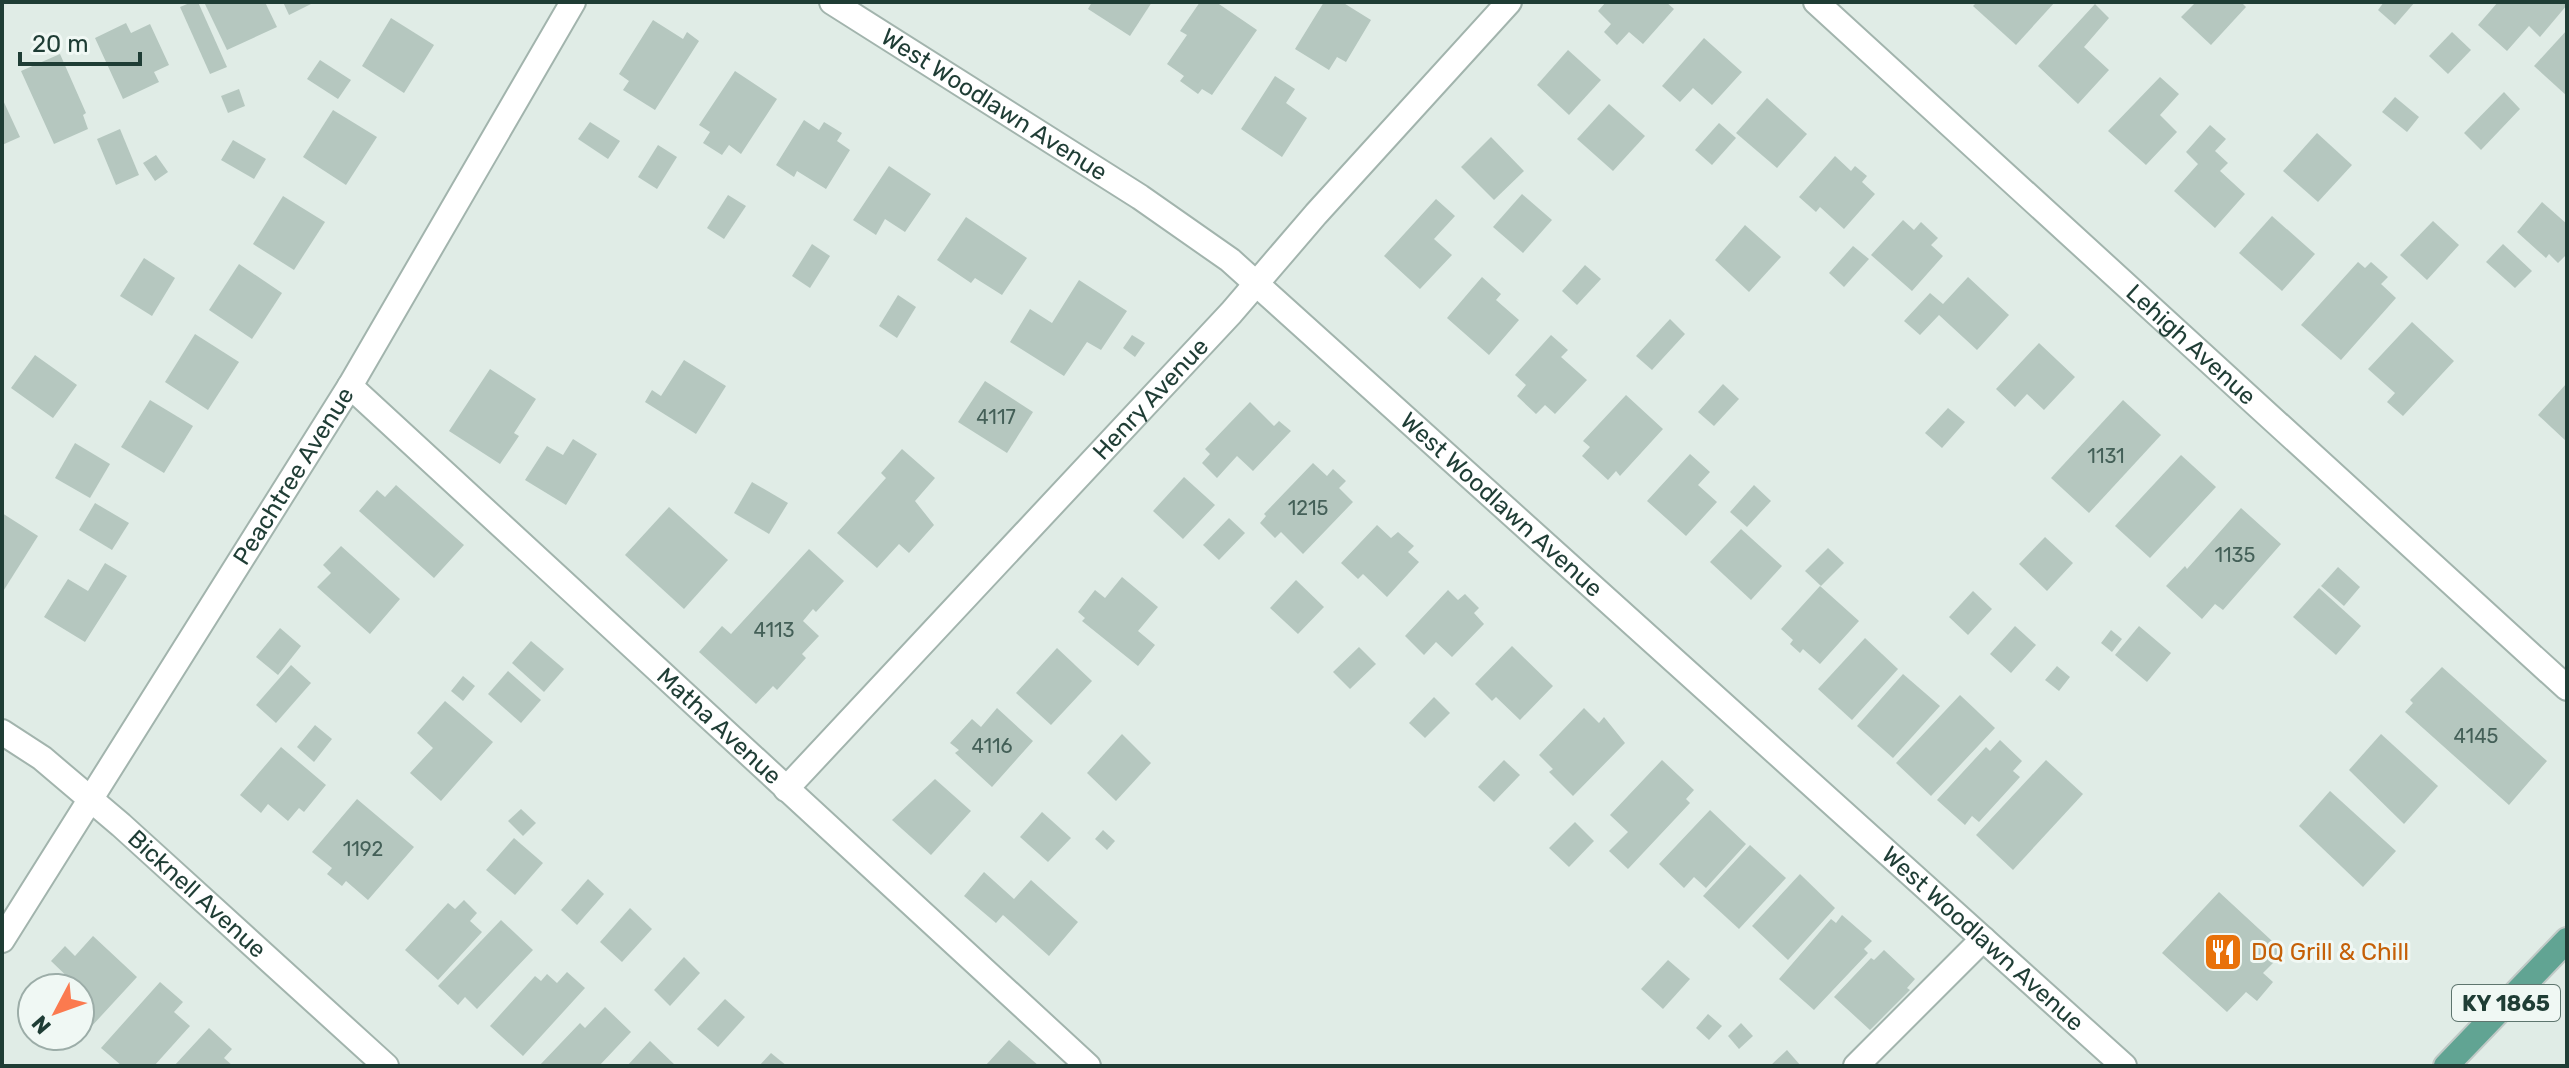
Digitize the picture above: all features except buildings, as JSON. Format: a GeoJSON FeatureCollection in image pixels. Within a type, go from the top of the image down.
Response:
{"type":"FeatureCollection","features":[{"type":"Feature","properties":{"kind":"main road","name":"KY 1865"},"geometry":{"type":"LineString","coordinates":[[2446,1066],[2567,940]]}},
{"type":"Feature","properties":{"kind":"street","name":"Peachtree Avenue"},"geometry":{"type":"LineString","coordinates":[[2,940],[350,386],[573,2]]}},
{"type":"Feature","properties":{"kind":"street","name":"West Woodlawn Avenue"},"geometry":{"type":"LineString","coordinates":[[832,2],[1140,197],[1257,282],[2124,1066]]}},
{"type":"Feature","properties":{"kind":"street","name":"Henry Avenue"},"geometry":{"type":"LineString","coordinates":[[786,789],[1257,282],[1509,2]]}},
{"type":"Feature","properties":{"kind":"street","name":"Lehigh Avenue"},"geometry":{"type":"LineString","coordinates":[[1816,2],[2567,688]]}},
{"type":"Feature","properties":{"kind":"street","name":"Matha Avenue"},"geometry":{"type":"LineString","coordinates":[[350,386],[1088,1066]]}},
{"type":"Feature","properties":{"kind":"street","name":"Bicknell Avenue"},"geometry":{"type":"LineString","coordinates":[[2,732],[42,758],[90,799],[386,1066]]}},
{"type":"Feature","properties":{"kind":"street"},"geometry":{"type":"LineString","coordinates":[[1856,1066],[1983,939]]}},
{"type":"Feature","properties":{"kind":"place","name":"DQ Grill & Chill"},"geometry":{"type":"Point","coordinates":[2223,952]}}]}
